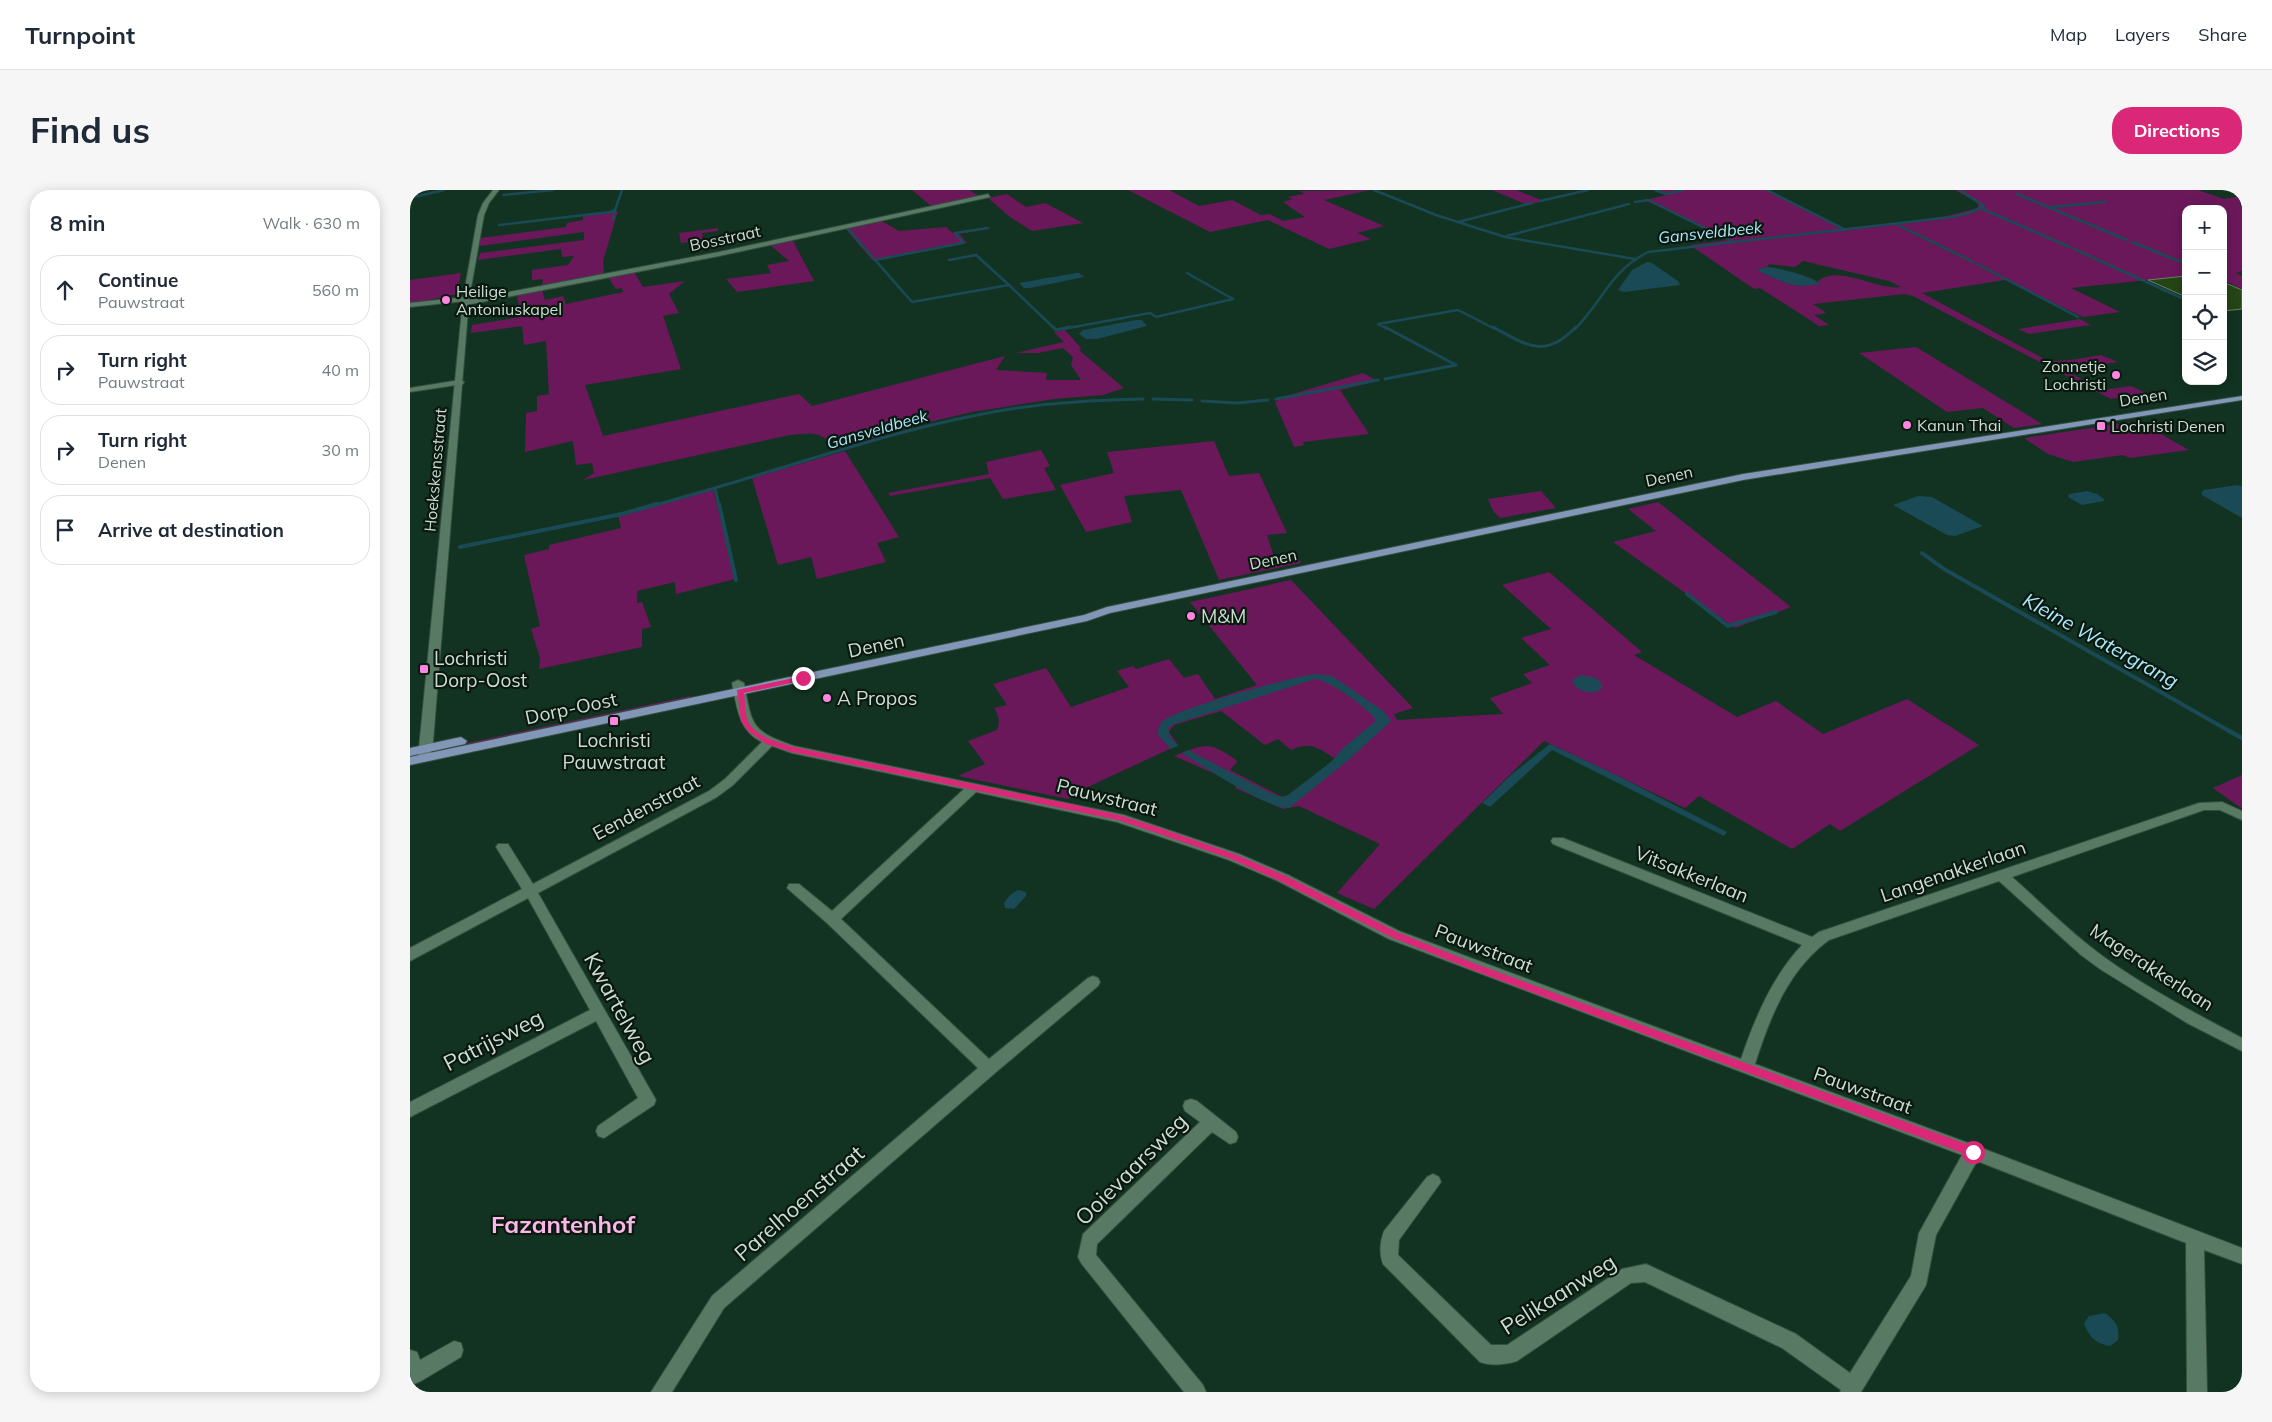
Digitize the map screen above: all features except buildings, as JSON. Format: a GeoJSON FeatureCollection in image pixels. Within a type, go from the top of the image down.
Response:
{"type":"FeatureCollection","features":[{"type":"Feature","properties":{"kind":"main road","name":"Denen"},"geometry":{"type":"LineString","coordinates":[[739,688],[1078,620],[1107,610],[1752,476],[2242,398]]}},
{"type":"Feature","properties":{"kind":"main road","name":"Dorp-Oost"},"geometry":{"type":"LineString","coordinates":[[410,752],[425,753],[739,688]]}},
{"type":"Feature","properties":{"kind":"main road","name":"Dorp-Oost"},"geometry":{"type":"LineString","coordinates":[[410,761],[425,753]]}},
{"type":"Feature","properties":{"kind":"street","name":"Hoekskensstraat"},"geometry":{"type":"LineString","coordinates":[[425,753],[467,299],[481,216],[486,203],[496,190]]}},
{"type":"Feature","properties":{"kind":"street","name":"Bosstraat"},"geometry":{"type":"LineString","coordinates":[[410,305],[467,299],[719,254],[988,196]]}},
{"type":"Feature","properties":{"kind":"street"},"geometry":{"type":"LineString","coordinates":[[410,390],[460,382]]}},
{"type":"Feature","properties":{"kind":"street","name":"Pauwstraat"},"geometry":{"type":"LineString","coordinates":[[739,688],[744,721],[758,736],[769,742],[792,749],[1119,818],[1226,854],[1283,878],[1394,935],[1973,1152],[2242,1256]]}},
{"type":"Feature","properties":{"kind":"street","name":"Eendenstraat"},"geometry":{"type":"LineString","coordinates":[[410,955],[713,794],[729,782],[769,742]]}},
{"type":"Feature","properties":{"kind":"street"},"geometry":{"type":"LineString","coordinates":[[832,919],[901,857],[974,787]]}},
{"type":"Feature","properties":{"kind":"street","name":"Langenakkerlaan"},"geometry":{"type":"LineString","coordinates":[[1746,1067],[1760,1025],[1794,963],[1811,943],[1847,927],[2203,806],[2222,806],[2242,816]]}},
{"type":"Feature","properties":{"kind":"street","name":"Vitsakkerlaan"},"geometry":{"type":"LineString","coordinates":[[1558,841],[1634,870],[1811,943]]}},
{"type":"Feature","properties":{"kind":"street"},"geometry":{"type":"LineString","coordinates":[[503,847],[530,890]]}},
{"type":"Feature","properties":{"kind":"street","name":"Magerakkerlaan"},"geometry":{"type":"LineString","coordinates":[[2001,875],[2086,951],[2105,965],[2192,1019],[2242,1045]]}},
{"type":"Feature","properties":{"kind":"street"},"geometry":{"type":"LineString","coordinates":[[794,888],[832,919],[990,1068]]}},
{"type":"Feature","properties":{"kind":"street","name":"Kwartelweg"},"geometry":{"type":"LineString","coordinates":[[530,890],[648,1100],[604,1131]]}},
{"type":"Feature","properties":{"kind":"street","name":"Parelhoenstraat"},"geometry":{"type":"LineString","coordinates":[[661,1392],[718,1302],[1093,982]]}},
{"type":"Feature","properties":{"kind":"street","name":"Patrijsweg"},"geometry":{"type":"LineString","coordinates":[[410,1110],[598,1013]]}},
{"type":"Feature","properties":{"kind":"street","name":"Ooievaarsweg"},"geometry":{"type":"LineString","coordinates":[[1191,1106],[1230,1137]]}},
{"type":"Feature","properties":{"kind":"street","name":"Ooievaarsweg"},"geometry":{"type":"LineString","coordinates":[[1196,1392],[1087,1257],[1089,1240],[1211,1122]]}},
{"type":"Feature","properties":{"kind":"street"},"geometry":{"type":"LineString","coordinates":[[1851,1389],[1920,1279],[1928,1233],[1973,1152]]}},
{"type":"Feature","properties":{"kind":"street","name":"Pelikaanweg"},"geometry":{"type":"LineString","coordinates":[[1433,1182],[1390,1237],[1389,1258],[1487,1355],[1510,1354],[1628,1275],[1646,1273],[1789,1341],[1851,1389]]}},
{"type":"Feature","properties":{"kind":"street"},"geometry":{"type":"LineString","coordinates":[[2196,1238],[2197,1392]]}},
{"type":"Feature","properties":{"kind":"street"},"geometry":{"type":"LineString","coordinates":[[410,1359],[414,1374],[454,1350]]}},
{"type":"Feature","properties":{"kind":"shaded area"},"geometry":{"type":"Polygon","coordinates":[[[912,190],[969,190],[979,196],[931,206],[912,190]]]}},
{"type":"Feature","properties":{"kind":"shaded area"},"geometry":{"type":"Polygon","coordinates":[[[1128,190],[1169,190],[1199,206],[1232,200],[1261,215],[1270,214],[1283,221],[1305,217],[1283,202],[1293,199],[1287,197],[1304,194],[1300,191],[1370,190],[1324,200],[1384,226],[1357,233],[1371,239],[1329,249],[1268,220],[1210,232],[1128,190]]]}},
{"type":"Feature","properties":{"kind":"shaded area"},"geometry":{"type":"Polygon","coordinates":[[[1492,190],[1516,190],[1544,201],[1528,205],[1492,190]]]}},
{"type":"Feature","properties":{"kind":"shaded area"},"geometry":{"type":"Polygon","coordinates":[[[1654,190],[1766,190],[1845,230],[1947,216],[1978,208],[1978,203],[1955,190],[2198,190],[2224,199],[2242,196],[2240,205],[2242,206],[2242,271],[2236,273],[2242,276],[2242,289],[2227,282],[2227,205],[2182,205],[2182,276],[2071,288],[2120,312],[2083,317],[2005,280],[1922,293],[2048,361],[2071,360],[2101,355],[2118,362],[2064,370],[2103,390],[2131,386],[2146,393],[2111,399],[1913,296],[1904,294],[1813,304],[1826,313],[1814,315],[1829,325],[1819,326],[1760,288],[1754,289],[1690,245],[1728,240],[1645,200],[1667,195],[1654,190]],[[1803,261],[1795,267],[1769,264],[1767,267],[1759,269],[1759,271],[1793,285],[1819,284],[1818,281],[1837,275],[1848,276],[1880,285],[1901,287],[1889,281],[1803,261]]]}},
{"type":"Feature","properties":{"kind":"shaded area"},"geometry":{"type":"Polygon","coordinates":[[[1007,194],[1026,207],[1045,203],[1083,223],[1032,231],[1010,217],[988,198],[1007,194]]]}},
{"type":"Feature","properties":{"kind":"shaded area"},"geometry":{"type":"Polygon","coordinates":[[[618,211],[603,261],[604,275],[542,287],[543,279],[532,280],[532,270],[568,265],[574,256],[562,257],[561,249],[478,260],[480,253],[584,240],[584,232],[480,246],[480,238],[566,227],[567,223],[583,220],[583,215],[618,211]]]}},
{"type":"Feature","properties":{"kind":"shaded area"},"geometry":{"type":"Polygon","coordinates":[[[880,220],[899,231],[946,227],[953,233],[994,228],[959,234],[967,243],[873,261],[844,227],[880,220]]]}},
{"type":"Feature","properties":{"kind":"shaded area"},"geometry":{"type":"Polygon","coordinates":[[[718,228],[718,231],[702,233],[703,240],[681,243],[679,233],[718,228]]]}},
{"type":"Feature","properties":{"kind":"shaded area"},"geometry":{"type":"Polygon","coordinates":[[[792,239],[814,281],[737,292],[726,279],[771,273],[767,265],[789,261],[769,244],[792,239]]]}},
{"type":"Feature","properties":{"kind":"shaded area"},"geometry":{"type":"Polygon","coordinates":[[[634,272],[643,287],[685,281],[669,294],[679,313],[663,316],[681,369],[585,385],[603,436],[799,394],[812,406],[1005,356],[996,370],[1047,373],[1046,380],[1081,380],[1071,365],[1073,357],[1063,348],[1038,353],[1016,353],[1064,342],[1054,332],[1065,330],[1081,348],[1080,351],[1124,388],[1103,395],[1054,399],[972,412],[837,448],[820,435],[790,435],[583,480],[594,473],[592,463],[576,465],[573,441],[525,452],[526,413],[537,411],[537,396],[549,394],[546,341],[524,345],[522,326],[471,333],[472,325],[521,317],[517,295],[542,290],[545,300],[563,296],[566,304],[623,292],[622,288],[616,289],[608,277],[634,272]]]}},
{"type":"Feature","properties":{"kind":"shaded area"},"geometry":{"type":"Polygon","coordinates":[[[461,273],[457,294],[410,304],[410,280],[461,273]]]}},
{"type":"Feature","properties":{"kind":"shaded area"},"geometry":{"type":"Polygon","coordinates":[[[2080,319],[2091,325],[2029,334],[2018,329],[2080,319]]]}},
{"type":"Feature","properties":{"kind":"shaded area"},"geometry":{"type":"Polygon","coordinates":[[[1916,347],[2042,424],[2014,428],[1983,408],[1947,412],[1859,353],[1916,347]]]}},
{"type":"Feature","properties":{"kind":"shaded area"},"geometry":{"type":"Polygon","coordinates":[[[1363,373],[1378,381],[1340,390],[1369,434],[1303,442],[1304,445],[1294,447],[1275,402],[1286,396],[1363,373]]]}},
{"type":"Feature","properties":{"kind":"shaded area"},"geometry":{"type":"Polygon","coordinates":[[[2138,421],[2189,450],[2130,458],[2123,455],[2073,462],[2048,454],[2024,438],[2138,421]]]}},
{"type":"Feature","properties":{"kind":"shaded area"},"geometry":{"type":"Polygon","coordinates":[[[1214,441],[1229,476],[1259,473],[1287,533],[1267,535],[1275,560],[1298,557],[1301,563],[1219,580],[1181,490],[1124,496],[1132,522],[1086,532],[1060,485],[1114,473],[1107,452],[1214,441]]]}},
{"type":"Feature","properties":{"kind":"shaded area"},"geometry":{"type":"Polygon","coordinates":[[[1041,450],[1050,466],[1044,468],[1056,490],[1003,499],[990,478],[890,496],[888,493],[989,474],[986,462],[1041,450]]]}},
{"type":"Feature","properties":{"kind":"shaded area"},"geometry":{"type":"Polygon","coordinates":[[[845,451],[899,537],[877,543],[886,562],[817,579],[811,557],[778,565],[752,478],[845,451]]]}},
{"type":"Feature","properties":{"kind":"shaded area"},"geometry":{"type":"Polygon","coordinates":[[[713,488],[735,579],[676,594],[675,582],[637,591],[637,603],[642,602],[651,627],[642,629],[642,647],[539,669],[540,658],[531,629],[540,626],[524,555],[549,549],[549,545],[621,528],[618,514],[713,488]]]}},
{"type":"Feature","properties":{"kind":"shaded area"},"geometry":{"type":"Polygon","coordinates":[[[1541,491],[1556,508],[1500,518],[1493,511],[1488,499],[1541,491]]]}},
{"type":"Feature","properties":{"kind":"shaded area"},"geometry":{"type":"Polygon","coordinates":[[[1658,502],[1791,607],[1735,628],[1613,542],[1656,531],[1628,509],[1658,502]]]}},
{"type":"Feature","properties":{"kind":"shaded area"},"geometry":{"type":"Polygon","coordinates":[[[1549,572],[1642,652],[1634,655],[1737,717],[1776,701],[1823,734],[1907,699],[1979,745],[1840,831],[1830,824],[1792,849],[1699,796],[1685,808],[1544,741],[1374,909],[1337,893],[1380,844],[1299,806],[1283,809],[1235,788],[1238,784],[1174,756],[1206,746],[1219,749],[1236,760],[1237,762],[1230,770],[1284,798],[1290,796],[1336,759],[1320,749],[1310,746],[1291,750],[1278,739],[1265,745],[1221,711],[1174,725],[1169,732],[1178,745],[1077,792],[1068,799],[958,776],[985,764],[968,741],[997,730],[998,719],[994,708],[1007,705],[993,684],[1046,668],[1071,707],[1129,687],[1117,671],[1133,666],[1136,669],[1169,659],[1184,678],[1198,674],[1215,699],[1257,685],[1190,602],[1291,580],[1413,708],[1394,714],[1397,720],[1503,714],[1490,698],[1532,683],[1523,674],[1550,665],[1521,638],[1551,629],[1502,585],[1549,572]]]}},
{"type":"Feature","properties":{"kind":"shaded area"},"geometry":{"type":"Polygon","coordinates":[[[690,696],[690,698],[466,745],[467,743],[690,696]]]}},
{"type":"Feature","properties":{"kind":"shaded area"},"geometry":{"type":"Polygon","coordinates":[[[2242,775],[2242,807],[2241,808],[2213,788],[2242,775]]]}},
{"type":"Feature","properties":{"kind":"water"},"geometry":{"type":"Polygon","coordinates":[[[1647,262],[1652,263],[1678,281],[1680,285],[1624,292],[1618,290],[1632,270],[1647,262]]]}},
{"type":"Feature","properties":{"kind":"water"},"geometry":{"type":"Polygon","coordinates":[[[1767,267],[1803,275],[1820,284],[1801,286],[1788,284],[1758,271],[1767,267]]]}},
{"type":"Feature","properties":{"kind":"water"},"geometry":{"type":"Polygon","coordinates":[[[1076,273],[1084,277],[1030,288],[1024,288],[1019,283],[1076,273]]]}},
{"type":"Feature","properties":{"kind":"water"},"geometry":{"type":"Polygon","coordinates":[[[1142,320],[1147,326],[1097,339],[1086,339],[1079,334],[1083,330],[1142,320]]]}},
{"type":"Feature","properties":{"kind":"water"},"geometry":{"type":"Polygon","coordinates":[[[2237,485],[2242,486],[2242,518],[2202,495],[2204,490],[2237,485]]]}},
{"type":"Feature","properties":{"kind":"water"},"geometry":{"type":"Polygon","coordinates":[[[2087,491],[2097,494],[2104,501],[2082,505],[2068,497],[2069,494],[2087,491]]]}},
{"type":"Feature","properties":{"kind":"water"},"geometry":{"type":"Polygon","coordinates":[[[1918,496],[1932,497],[1983,526],[1955,536],[1947,535],[1893,505],[1918,496]]]}},
{"type":"Feature","properties":{"kind":"water"},"geometry":{"type":"Polygon","coordinates":[[[1316,674],[1332,676],[1383,711],[1391,721],[1346,762],[1289,808],[1279,807],[1251,795],[1182,753],[1188,750],[1270,793],[1281,797],[1288,795],[1332,761],[1343,748],[1376,721],[1367,710],[1338,689],[1315,679],[1174,724],[1168,728],[1170,737],[1178,746],[1171,749],[1158,735],[1159,727],[1163,721],[1189,709],[1262,687],[1316,674]]]}},
{"type":"Feature","properties":{"kind":"water"},"geometry":{"type":"Polygon","coordinates":[[[1581,675],[1596,678],[1602,684],[1602,688],[1594,692],[1580,690],[1572,680],[1581,675]]]}},
{"type":"Feature","properties":{"kind":"water"},"geometry":{"type":"Polygon","coordinates":[[[1550,744],[1616,775],[1727,832],[1724,836],[1552,750],[1490,807],[1482,803],[1512,774],[1550,744]]]}},
{"type":"Feature","properties":{"kind":"water"},"geometry":{"type":"Polygon","coordinates":[[[1018,890],[1026,892],[1026,896],[1014,909],[1005,908],[1004,903],[1010,895],[1018,890]]]}},
{"type":"Feature","properties":{"kind":"water"},"geometry":{"type":"Polygon","coordinates":[[[2105,1313],[2112,1318],[2118,1331],[2118,1340],[2110,1346],[2093,1339],[2084,1323],[2089,1316],[2105,1313]]]}},
{"type":"Feature","properties":{"kind":"waterway"},"geometry":{"type":"LineString","coordinates":[[410,198],[444,190]]}},
{"type":"Feature","properties":{"kind":"waterway"},"geometry":{"type":"LineString","coordinates":[[503,195],[553,190]]}},
{"type":"Feature","properties":{"kind":"waterway"},"geometry":{"type":"LineString","coordinates":[[615,210],[622,190]]}},
{"type":"Feature","properties":{"kind":"waterway"},"geometry":{"type":"LineString","coordinates":[[1374,190],[1436,215],[1505,237],[1635,259]]}},
{"type":"Feature","properties":{"kind":"waterway"},"geometry":{"type":"LineString","coordinates":[[1540,201],[1588,190]]}},
{"type":"Feature","properties":{"kind":"waterway"},"geometry":{"type":"LineString","coordinates":[[1655,190],[1666,194],[1683,190]]}},
{"type":"Feature","properties":{"kind":"waterway"},"geometry":{"type":"LineString","coordinates":[[1767,190],[1845,229]]}},
{"type":"Feature","properties":{"kind":"waterway","name":"Gansveldbeek"},"geometry":{"type":"LineString","coordinates":[[1845,229],[1952,217],[1969,213],[1984,206],[1960,190]]}},
{"type":"Feature","properties":{"kind":"waterway"},"geometry":{"type":"LineString","coordinates":[[2017,194],[2127,240]]}},
{"type":"Feature","properties":{"kind":"waterway"},"geometry":{"type":"LineString","coordinates":[[1635,202],[1648,200],[1731,241]]}},
{"type":"Feature","properties":{"kind":"waterway"},"geometry":{"type":"LineString","coordinates":[[2052,207],[2105,202]]}},
{"type":"Feature","properties":{"kind":"waterway"},"geometry":{"type":"LineString","coordinates":[[1458,222],[1532,203]]}},
{"type":"Feature","properties":{"kind":"waterway"},"geometry":{"type":"LineString","coordinates":[[1507,236],[1629,204]]}},
{"type":"Feature","properties":{"kind":"waterway"},"geometry":{"type":"LineString","coordinates":[[1980,208],[2070,247]]}},
{"type":"Feature","properties":{"kind":"waterway"},"geometry":{"type":"LineString","coordinates":[[499,225],[615,210]]}},
{"type":"Feature","properties":{"kind":"waterway"},"geometry":{"type":"LineString","coordinates":[[613,220],[615,210]]}},
{"type":"Feature","properties":{"kind":"waterway"},"geometry":{"type":"LineString","coordinates":[[1896,224],[1973,262]]}},
{"type":"Feature","properties":{"kind":"waterway"},"geometry":{"type":"LineString","coordinates":[[847,228],[875,260]]}},
{"type":"Feature","properties":{"kind":"waterway"},"geometry":{"type":"LineString","coordinates":[[875,260],[963,243],[955,233],[988,228]]}},
{"type":"Feature","properties":{"kind":"waterway","name":"Gansveldbeek"},"geometry":{"type":"LineString","coordinates":[[1575,329],[1624,268],[1648,252],[1845,229]]}},
{"type":"Feature","properties":{"kind":"waterway"},"geometry":{"type":"LineString","coordinates":[[2132,242],[2182,262]]}},
{"type":"Feature","properties":{"kind":"waterway"},"geometry":{"type":"LineString","coordinates":[[2074,249],[2182,298]]}},
{"type":"Feature","properties":{"kind":"waterway"},"geometry":{"type":"LineString","coordinates":[[949,260],[976,255],[1009,285]]}},
{"type":"Feature","properties":{"kind":"waterway"},"geometry":{"type":"LineString","coordinates":[[875,260],[912,302],[1009,285]]}},
{"type":"Feature","properties":{"kind":"waterway"},"geometry":{"type":"LineString","coordinates":[[1977,264],[2078,317]]}},
{"type":"Feature","properties":{"kind":"waterway"},"geometry":{"type":"LineString","coordinates":[[1063,329],[1150,313],[1156,317],[1233,299],[1187,273]]}},
{"type":"Feature","properties":{"kind":"waterway"},"geometry":{"type":"LineString","coordinates":[[1009,285],[1055,329]]}},
{"type":"Feature","properties":{"kind":"waterway","name":"Gansveldbeek"},"geometry":{"type":"LineString","coordinates":[[1387,329],[1378,324],[1458,310],[1495,329]]}},
{"type":"Feature","properties":{"kind":"waterway"},"geometry":{"type":"LineString","coordinates":[[1055,329],[1070,327]]}},
{"type":"Feature","properties":{"kind":"waterway","name":"Gansveldbeek"},"geometry":{"type":"LineString","coordinates":[[1385,327],[1456,365],[1385,379]]}},
{"type":"Feature","properties":{"kind":"waterway","name":"Gansveldbeek"},"geometry":{"type":"LineString","coordinates":[[1493,327],[1526,344],[1535,346],[1545,346],[1554,343],[1565,337],[1576,327]]}},
{"type":"Feature","properties":{"kind":"waterway","name":"Gansveldbeek"},"geometry":{"type":"LineString","coordinates":[[1276,399],[1378,380]]}},
{"type":"Feature","properties":{"kind":"waterway","name":"Gansveldbeek"},"geometry":{"type":"LineString","coordinates":[[715,488],[899,433],[973,416],[1011,409],[1077,402],[1143,399]]}},
{"type":"Feature","properties":{"kind":"waterway","name":"Gansveldbeek"},"geometry":{"type":"LineString","coordinates":[[1153,399],[1192,400]]}},
{"type":"Feature","properties":{"kind":"waterway","name":"Gansveldbeek"},"geometry":{"type":"LineString","coordinates":[[1202,401],[1237,403],[1268,400]]}},
{"type":"Feature","properties":{"kind":"waterway"},"geometry":{"type":"LineString","coordinates":[[652,506],[715,488]]}},
{"type":"Feature","properties":{"kind":"waterway","name":"Gansveldbeek"},"geometry":{"type":"LineString","coordinates":[[715,488],[719,506]]}},
{"type":"Feature","properties":{"kind":"waterway"},"geometry":{"type":"LineString","coordinates":[[460,547],[622,514],[657,504]]}},
{"type":"Feature","properties":{"kind":"waterway","name":"Gansveldbeek"},"geometry":{"type":"LineString","coordinates":[[719,504],[736,580]]}},
{"type":"Feature","properties":{"kind":"waterway","name":"Kleine Watergrang"},"geometry":{"type":"LineString","coordinates":[[1922,553],[1944,569],[2231,732]]}},
{"type":"Feature","properties":{"kind":"waterway","name":"Kleine Watergrang"},"geometry":{"type":"LineString","coordinates":[[1687,594],[1728,626],[1776,612]]}},
{"type":"Feature","properties":{"kind":"waterway","name":"Kleine Watergrang"},"geometry":{"type":"LineString","coordinates":[[2229,731],[2242,738]]}},
{"type":"Feature","properties":{"kind":"place","name":"Heilige Antoniuskapel"},"geometry":{"type":"Point","coordinates":[446,300]}},
{"type":"Feature","properties":{"kind":"place","name":"Zonnetje Lochristi"},"geometry":{"type":"Point","coordinates":[2116,375]}},
{"type":"Feature","properties":{"kind":"place","name":"Kanun Thai"},"geometry":{"type":"Point","coordinates":[1907,425]}},
{"type":"Feature","properties":{"kind":"place","name":"Lochristi Denen"},"geometry":{"type":"Point","coordinates":[2101,426]}},
{"type":"Feature","properties":{"kind":"place","name":"M&M"},"geometry":{"type":"Point","coordinates":[1191,616]}},
{"type":"Feature","properties":{"kind":"place","name":"Lochristi Dorp-Oost"},"geometry":{"type":"Point","coordinates":[424,669]}},
{"type":"Feature","properties":{"kind":"place","name":"A Propos"},"geometry":{"type":"Point","coordinates":[827,698]}},
{"type":"Feature","properties":{"kind":"place","name":"Lochristi Pauwstraat"},"geometry":{"type":"Point","coordinates":[614,721]}},
{"type":"Feature","properties":{"kind":"district","name":"Fazantenhof"},"geometry":{"type":"Point","coordinates":[563,1224]}},
{"type":"Feature","properties":{"kind":"route"},"geometry":{"type":"LineString","coordinates":[[803,678],[740,692],[744,721],[751,730],[769,742],[792,749],[1070,807],[1119,818],[1157,830],[1234,857],[1283,878],[1394,935],[1973,1152]]}}]}
